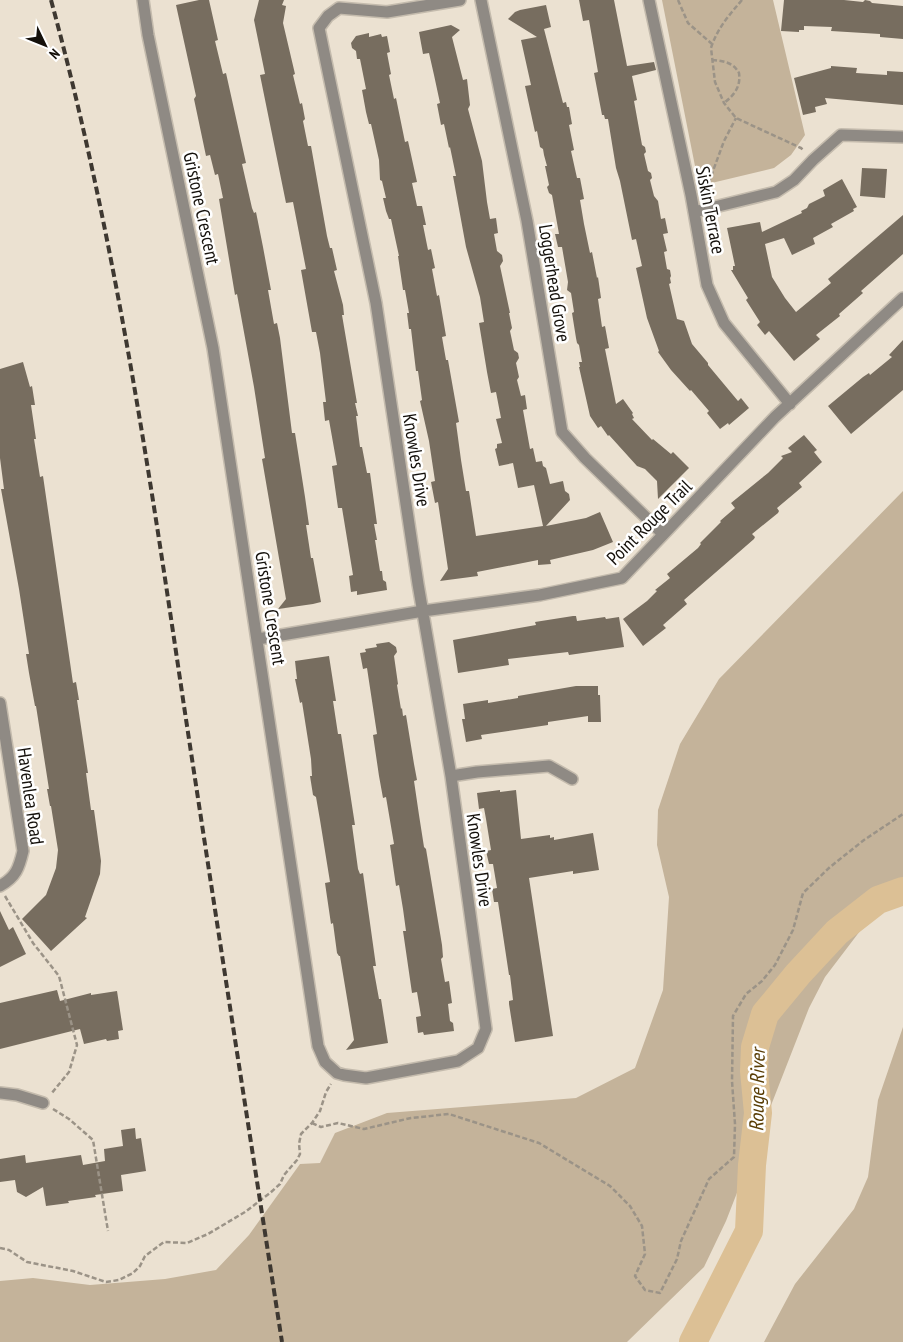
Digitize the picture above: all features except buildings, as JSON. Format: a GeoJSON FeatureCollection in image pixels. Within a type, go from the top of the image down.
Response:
{"type":"FeatureCollection","features":[{"type":"Feature","properties":{"kind":"street","name":"Gristone Crescent"},"geometry":{"type":"LineString","coordinates":[[144,0],[148,35],[213,348],[318,1046],[325,1062],[337,1073]]}},
{"type":"Feature","properties":{"kind":"street","name":"Knowles Drive"},"geometry":{"type":"LineString","coordinates":[[337,1073],[366,1078],[458,1061],[478,1048],[486,1028],[451,776],[423,611],[376,303],[319,28],[328,16],[339,8],[387,12],[460,0]]}},
{"type":"Feature","properties":{"kind":"street","name":"Loggerhead Grove"},"geometry":{"type":"LineString","coordinates":[[481,0],[527,221],[562,432],[585,458],[663,534]]}},
{"type":"Feature","properties":{"kind":"street","name":"Siskin Terrace"},"geometry":{"type":"LineString","coordinates":[[649,0],[694,212],[707,285],[724,323],[790,404]]}},
{"type":"Feature","properties":{"kind":"street"},"geometry":{"type":"LineString","coordinates":[[694,212],[776,192],[794,180],[813,160],[842,135],[903,137]]}},
{"type":"Feature","properties":{"kind":"street","name":"Point Rouge Trail"},"geometry":{"type":"LineString","coordinates":[[258,640],[423,611],[540,595],[622,578],[790,404],[903,298]]}},
{"type":"Feature","properties":{"kind":"street","name":"Havenlea Road"},"geometry":{"type":"LineString","coordinates":[[0,702],[23,851],[19,867],[2,891]]}},
{"type":"Feature","properties":{"kind":"street"},"geometry":{"type":"LineString","coordinates":[[451,776],[549,766],[572,780]]}},
{"type":"Feature","properties":{"kind":"street"},"geometry":{"type":"LineString","coordinates":[[0,1093],[17,1095],[43,1103]]}},
{"type":"Feature","properties":{"kind":"path"},"geometry":{"type":"LineString","coordinates":[[678,0],[688,23],[712,44]]}},
{"type":"Feature","properties":{"kind":"path"},"geometry":{"type":"LineString","coordinates":[[742,0],[725,20],[710,48],[715,82],[724,103],[736,118],[801,148],[813,160]]}},
{"type":"Feature","properties":{"kind":"path"},"geometry":{"type":"LineString","coordinates":[[712,60],[725,61],[731,64],[739,73],[738,88],[732,97],[724,103]]}},
{"type":"Feature","properties":{"kind":"path"},"geometry":{"type":"LineString","coordinates":[[706,190],[724,141],[736,118]]}},
{"type":"Feature","properties":{"kind":"path"},"geometry":{"type":"LineString","coordinates":[[312,1122],[321,1127],[338,1124],[364,1129],[411,1118],[449,1114],[539,1143],[610,1186],[630,1206],[642,1226],[645,1254],[635,1276],[644,1290],[660,1293],[677,1260],[681,1240],[709,1178],[734,1157],[733,1016],[746,994],[762,981],[775,965],[793,930],[802,893],[830,867],[864,840],[903,814]]}},
{"type":"Feature","properties":{"kind":"path"},"geometry":{"type":"LineString","coordinates":[[2,891],[33,943],[59,976],[77,1045],[69,1072],[43,1103],[69,1119],[93,1140],[108,1231]]}},
{"type":"Feature","properties":{"kind":"path"},"geometry":{"type":"LineString","coordinates":[[0,1248],[9,1250],[27,1262],[73,1271],[106,1282],[119,1280],[133,1272],[140,1266],[145,1256],[164,1242],[187,1243],[208,1234],[245,1212],[280,1184],[284,1175],[300,1154],[301,1134],[320,1111],[326,1092],[337,1073]]}},
{"type":"Feature","properties":{"kind":"shaded area"},"geometry":{"type":"Polygon","coordinates":[[[662,0],[773,0],[805,135],[791,155],[774,168],[699,186],[662,0]]]}},
{"type":"Feature","properties":{"kind":"shaded area"},"geometry":{"type":"Polygon","coordinates":[[[903,491],[903,896],[860,931],[825,977],[809,1008],[726,1221],[704,1267],[627,1342],[0,1342],[0,1281],[33,1278],[90,1285],[165,1279],[216,1270],[249,1235],[300,1164],[320,1163],[335,1133],[387,1113],[576,1098],[635,1068],[663,990],[669,897],[657,845],[658,810],[680,744],[719,679],[903,491]]]}},
{"type":"Feature","properties":{"kind":"shaded area"},"geometry":{"type":"Polygon","coordinates":[[[903,1027],[903,1342],[764,1342],[795,1284],[854,1209],[868,1177],[878,1100],[903,1027]]]}},
{"type":"Feature","properties":{"kind":"waterway","name":"Rouge River"},"geometry":{"type":"LineString","coordinates":[[693,1342],[749,1231],[752,1165],[758,1113],[754,1071],[755,1047],[765,1014],[798,974],[837,932],[878,900],[903,891]]}},
{"type":"Feature","properties":{"kind":"railway"},"geometry":{"type":"LineString","coordinates":[[51,0],[93,175],[128,351],[282,1342]]}}]}
